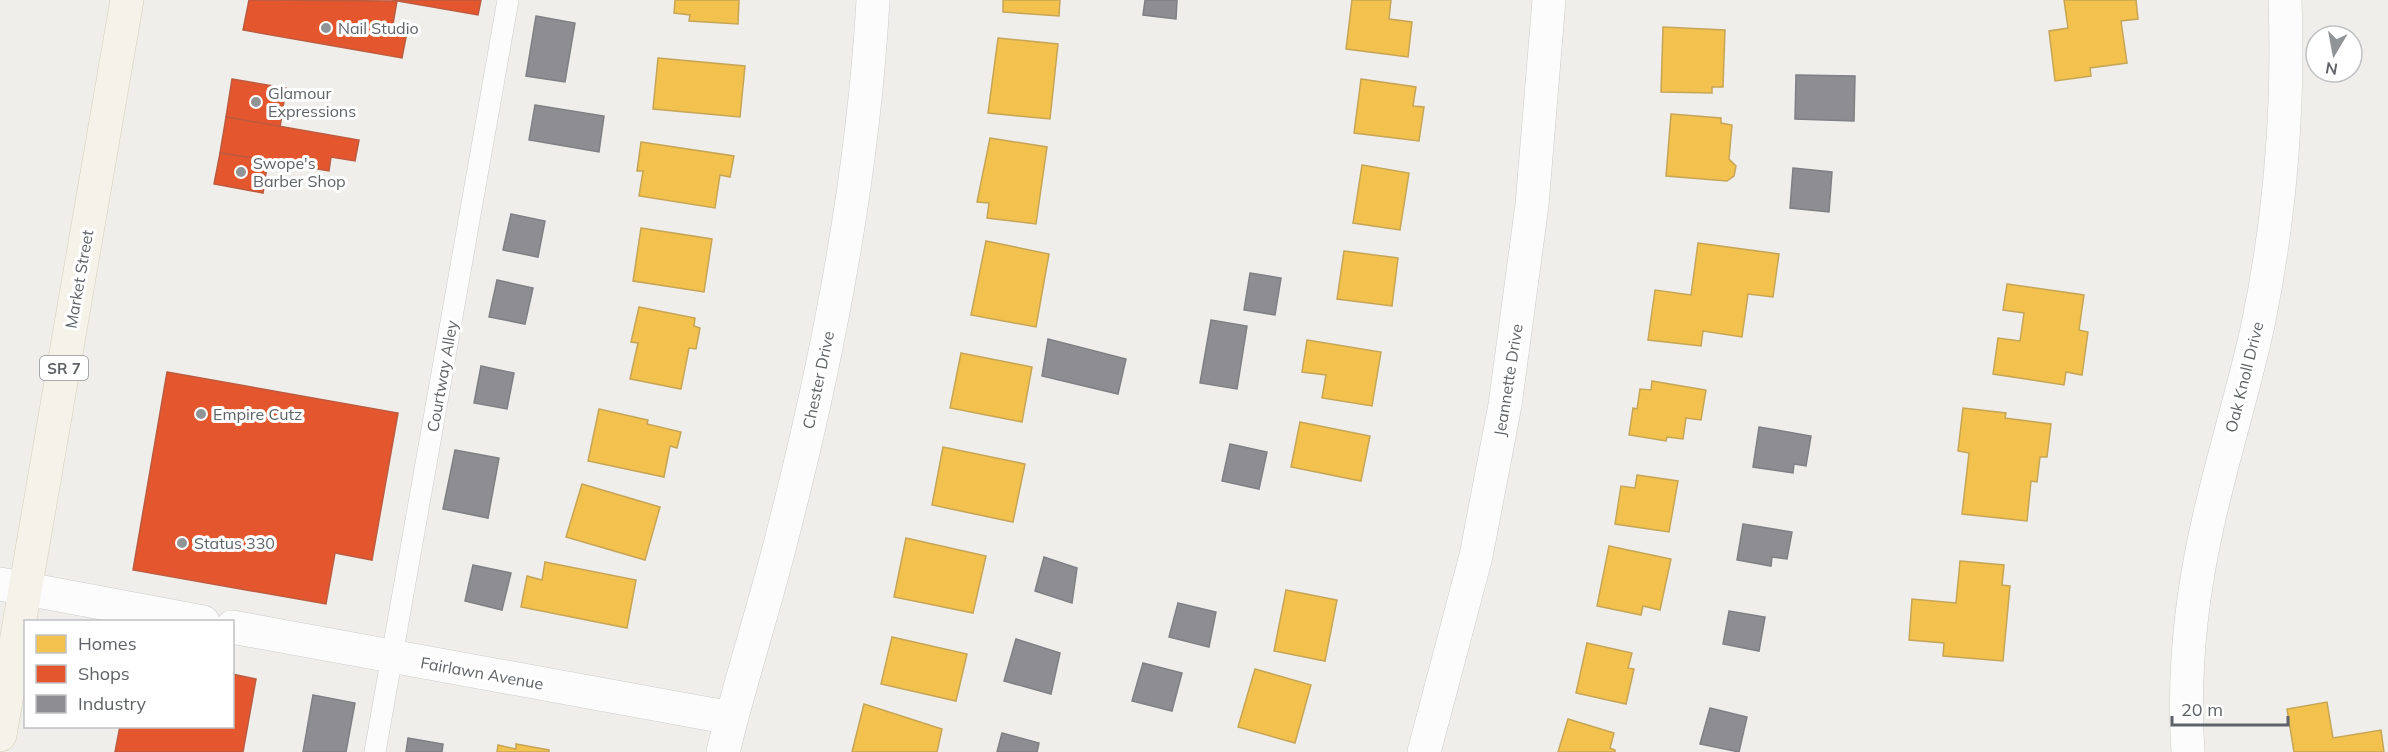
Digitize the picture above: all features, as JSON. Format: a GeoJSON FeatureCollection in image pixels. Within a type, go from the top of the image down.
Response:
{"type":"FeatureCollection","features":[{"type":"Feature","properties":{"kind":"main road","name":"Market Street"},"geometry":{"type":"LineString","coordinates":[[0,735],[13,586],[127,0]]}},
{"type":"Feature","properties":{"kind":"street","name":"Chester Drive"},"geometry":{"type":"LineString","coordinates":[[723,752],[787,517],[833,311],[858,156],[873,0]]}},
{"type":"Feature","properties":{"kind":"street","name":"Jeannette Drive"},"geometry":{"type":"LineString","coordinates":[[1424,752],[1476,556],[1505,405],[1533,205],[1549,0]]}},
{"type":"Feature","properties":{"kind":"street","name":"Oak Knoll Drive"},"geometry":{"type":"LineString","coordinates":[[2188,752],[2187,652],[2206,528],[2258,325],[2281,172],[2287,61],[2285,0]]}},
{"type":"Feature","properties":{"kind":"street"},"geometry":{"type":"LineString","coordinates":[[13,586],[198,620]]}},
{"type":"Feature","properties":{"kind":"street","name":"Fairlawn Avenue"},"geometry":{"type":"LineString","coordinates":[[234,627],[731,718]]}},
{"type":"Feature","properties":{"kind":"lane","name":"Courtway Alley"},"geometry":{"type":"LineString","coordinates":[[375,752],[508,0]]}},
{"type":"Feature","properties":{"kind":"building: Homes"},"geometry":{"type":"Polygon","coordinates":[[[675,0],[739,0],[738,24],[689,21],[690,15],[674,13],[675,0]]]}},
{"type":"Feature","properties":{"kind":"building: Homes"},"geometry":{"type":"Polygon","coordinates":[[[1003,0],[1060,0],[1059,16],[1003,12],[1003,0]]]}},
{"type":"Feature","properties":{"kind":"building: Homes"},"geometry":{"type":"Polygon","coordinates":[[[1352,0],[1391,0],[1389,19],[1412,22],[1408,57],[1346,49],[1352,0]]]}},
{"type":"Feature","properties":{"kind":"building: Homes"},"geometry":{"type":"Polygon","coordinates":[[[2064,0],[2136,0],[2138,19],[2121,21],[2127,63],[2090,68],[2091,76],[2055,81],[2049,31],[2068,28],[2064,0]]]}},
{"type":"Feature","properties":{"kind":"building: Homes"},"geometry":{"type":"Polygon","coordinates":[[[1663,27],[1725,30],[1723,87],[1712,87],[1712,93],[1661,92],[1663,27]]]}},
{"type":"Feature","properties":{"kind":"building: Homes"},"geometry":{"type":"Polygon","coordinates":[[[998,38],[1058,44],[1050,119],[988,113],[998,38]]]}},
{"type":"Feature","properties":{"kind":"building: Homes"},"geometry":{"type":"Polygon","coordinates":[[[658,58],[745,66],[740,117],[653,109],[658,58]]]}},
{"type":"Feature","properties":{"kind":"building: Homes"},"geometry":{"type":"Polygon","coordinates":[[[1361,79],[1416,87],[1413,106],[1424,107],[1419,141],[1354,133],[1361,79]]]}},
{"type":"Feature","properties":{"kind":"building: Homes"},"geometry":{"type":"Polygon","coordinates":[[[1671,114],[1721,118],[1721,123],[1732,125],[1729,159],[1736,166],[1734,176],[1727,181],[1666,176],[1671,114]]]}},
{"type":"Feature","properties":{"kind":"building: Homes"},"geometry":{"type":"Polygon","coordinates":[[[990,138],[1047,147],[1036,224],[987,218],[989,203],[977,202],[990,138]]]}},
{"type":"Feature","properties":{"kind":"building: Homes"},"geometry":{"type":"Polygon","coordinates":[[[641,142],[734,156],[730,177],[720,175],[715,208],[639,196],[643,171],[637,171],[641,142]]]}},
{"type":"Feature","properties":{"kind":"building: Homes"},"geometry":{"type":"Polygon","coordinates":[[[1362,165],[1409,173],[1400,230],[1353,223],[1362,165]]]}},
{"type":"Feature","properties":{"kind":"building: Homes"},"geometry":{"type":"Polygon","coordinates":[[[641,228],[712,239],[704,292],[633,281],[641,228]]]}},
{"type":"Feature","properties":{"kind":"building: Homes"},"geometry":{"type":"Polygon","coordinates":[[[986,241],[1049,254],[1036,327],[971,315],[986,241]]]}},
{"type":"Feature","properties":{"kind":"building: Homes"},"geometry":{"type":"Polygon","coordinates":[[[1698,243],[1779,254],[1773,297],[1748,294],[1742,337],[1703,331],[1701,346],[1648,340],[1655,290],[1691,295],[1698,243]]]}},
{"type":"Feature","properties":{"kind":"building: Homes"},"geometry":{"type":"Polygon","coordinates":[[[1344,251],[1398,258],[1392,306],[1337,299],[1344,251]]]}},
{"type":"Feature","properties":{"kind":"building: Homes"},"geometry":{"type":"Polygon","coordinates":[[[2007,284],[2084,295],[2079,330],[2088,332],[2082,375],[2066,372],[2064,385],[1993,374],[1998,338],[2020,341],[2024,313],[2003,310],[2007,284]]]}},
{"type":"Feature","properties":{"kind":"building: Homes"},"geometry":{"type":"Polygon","coordinates":[[[639,307],[695,318],[694,326],[700,328],[696,349],[689,348],[681,389],[630,379],[638,343],[631,342],[639,307]]]}},
{"type":"Feature","properties":{"kind":"building: Homes"},"geometry":{"type":"Polygon","coordinates":[[[1307,340],[1381,352],[1372,406],[1322,398],[1326,375],[1302,372],[1307,340]]]}},
{"type":"Feature","properties":{"kind":"building: Homes"},"geometry":{"type":"Polygon","coordinates":[[[961,353],[1032,367],[1022,422],[950,408],[961,353]]]}},
{"type":"Feature","properties":{"kind":"building: Homes"},"geometry":{"type":"Polygon","coordinates":[[[1652,381],[1706,390],[1701,420],[1686,418],[1683,439],[1667,437],[1666,441],[1629,435],[1633,408],[1637,409],[1640,389],[1651,390],[1652,381]]]}},
{"type":"Feature","properties":{"kind":"building: Homes"},"geometry":{"type":"Polygon","coordinates":[[[1963,408],[2006,413],[2005,418],[2051,424],[2047,457],[2040,457],[2037,482],[2031,481],[2027,521],[1962,514],[1969,453],[1958,451],[1963,408]]]}},
{"type":"Feature","properties":{"kind":"building: Homes"},"geometry":{"type":"Polygon","coordinates":[[[599,409],[648,420],[647,424],[681,432],[677,448],[670,446],[664,477],[588,461],[599,409]]]}},
{"type":"Feature","properties":{"kind":"building: Homes"},"geometry":{"type":"Polygon","coordinates":[[[1300,422],[1370,436],[1361,481],[1291,467],[1300,422]]]}},
{"type":"Feature","properties":{"kind":"building: Homes"},"geometry":{"type":"Polygon","coordinates":[[[943,447],[1025,464],[1013,522],[932,505],[943,447]]]}},
{"type":"Feature","properties":{"kind":"building: Homes"},"geometry":{"type":"Polygon","coordinates":[[[1637,475],[1678,481],[1669,532],[1615,524],[1621,486],[1635,488],[1637,475]]]}},
{"type":"Feature","properties":{"kind":"building: Homes"},"geometry":{"type":"Polygon","coordinates":[[[582,484],[660,507],[645,560],[566,537],[582,484]]]}},
{"type":"Feature","properties":{"kind":"building: Homes"},"geometry":{"type":"Polygon","coordinates":[[[906,538],[986,556],[973,613],[894,597],[906,538]]]}},
{"type":"Feature","properties":{"kind":"building: Homes"},"geometry":{"type":"Polygon","coordinates":[[[1609,546],[1671,559],[1660,610],[1643,606],[1641,615],[1597,606],[1609,546]]]}},
{"type":"Feature","properties":{"kind":"building: Homes"},"geometry":{"type":"Polygon","coordinates":[[[1960,561],[2004,565],[2002,585],[2010,586],[2003,661],[1943,656],[1944,643],[1909,640],[1912,599],[1956,603],[1960,561]]]}},
{"type":"Feature","properties":{"kind":"building: Homes"},"geometry":{"type":"Polygon","coordinates":[[[545,562],[636,580],[627,628],[521,607],[527,576],[542,580],[545,562]]]}},
{"type":"Feature","properties":{"kind":"building: Homes"},"geometry":{"type":"Polygon","coordinates":[[[1286,590],[1337,600],[1325,661],[1274,651],[1286,590]]]}},
{"type":"Feature","properties":{"kind":"building: Homes"},"geometry":{"type":"Polygon","coordinates":[[[892,637],[967,654],[956,701],[881,684],[892,637]]]}},
{"type":"Feature","properties":{"kind":"building: Homes"},"geometry":{"type":"Polygon","coordinates":[[[1587,643],[1632,653],[1628,668],[1634,669],[1626,704],[1576,693],[1587,643]]]}},
{"type":"Feature","properties":{"kind":"building: Homes"},"geometry":{"type":"Polygon","coordinates":[[[1255,669],[1311,685],[1295,743],[1238,727],[1255,669]]]}},
{"type":"Feature","properties":{"kind":"building: Homes"},"geometry":{"type":"Polygon","coordinates":[[[2327,702],[2333,738],[2381,730],[2384,752],[2294,752],[2287,709],[2327,702]]]}},
{"type":"Feature","properties":{"kind":"building: Homes"},"geometry":{"type":"Polygon","coordinates":[[[864,704],[942,729],[937,752],[852,752],[864,704]]]}},
{"type":"Feature","properties":{"kind":"building: Homes"},"geometry":{"type":"Polygon","coordinates":[[[1568,719],[1614,733],[1610,748],[1615,752],[1558,752],[1568,719]]]}},
{"type":"Feature","properties":{"kind":"building: Homes"},"geometry":{"type":"Polygon","coordinates":[[[516,744],[549,750],[549,752],[497,752],[498,745],[516,749],[516,744]]]}},
{"type":"Feature","properties":{"kind":"building: Shops","name":"Nail Studio"},"geometry":{"type":"Polygon","coordinates":[[[249,0],[397,1],[393,24],[408,27],[402,58],[243,30],[249,0]]]}},
{"type":"Feature","properties":{"kind":"building: Shops"},"geometry":{"type":"Polygon","coordinates":[[[392,0],[481,0],[478,15],[392,0]]]}},
{"type":"Feature","properties":{"kind":"building: Shops","name":"Glamour Expressions"},"geometry":{"type":"Polygon","coordinates":[[[232,79],[286,88],[280,127],[226,117],[232,79]]]}},
{"type":"Feature","properties":{"kind":"building: Shops"},"geometry":{"type":"Polygon","coordinates":[[[226,117],[359,140],[355,161],[331,157],[329,171],[220,153],[226,117]]]}},
{"type":"Feature","properties":{"kind":"building: Shops","name":"Swope's Barber Shop"},"geometry":{"type":"Polygon","coordinates":[[[220,153],[268,160],[263,193],[214,184],[220,153]]]}},
{"type":"Feature","properties":{"kind":"building: Shops"},"geometry":{"type":"Polygon","coordinates":[[[167,372],[398,413],[372,560],[335,553],[326,604],[133,570],[167,372]]]}},
{"type":"Feature","properties":{"kind":"building: Shops"},"geometry":{"type":"Polygon","coordinates":[[[234,674],[256,679],[243,752],[115,752],[120,728],[234,728],[234,674]]]}},
{"type":"Feature","properties":{"kind":"building: Industry"},"geometry":{"type":"Polygon","coordinates":[[[1145,0],[1177,0],[1176,19],[1143,15],[1145,0]]]}},
{"type":"Feature","properties":{"kind":"building: Industry"},"geometry":{"type":"Polygon","coordinates":[[[536,16],[575,23],[565,82],[526,76],[536,16]]]}},
{"type":"Feature","properties":{"kind":"building: Industry"},"geometry":{"type":"Polygon","coordinates":[[[1796,75],[1855,76],[1854,121],[1795,119],[1796,75]]]}},
{"type":"Feature","properties":{"kind":"building: Industry"},"geometry":{"type":"Polygon","coordinates":[[[535,105],[604,116],[599,152],[529,140],[535,105]]]}},
{"type":"Feature","properties":{"kind":"building: Industry"},"geometry":{"type":"Polygon","coordinates":[[[1793,168],[1832,172],[1829,212],[1790,208],[1793,168]]]}},
{"type":"Feature","properties":{"kind":"building: Industry"},"geometry":{"type":"Polygon","coordinates":[[[511,214],[545,221],[538,257],[503,250],[511,214]]]}},
{"type":"Feature","properties":{"kind":"building: Industry"},"geometry":{"type":"Polygon","coordinates":[[[1250,273],[1281,278],[1275,315],[1244,310],[1250,273]]]}},
{"type":"Feature","properties":{"kind":"building: Industry"},"geometry":{"type":"Polygon","coordinates":[[[497,280],[533,288],[525,324],[489,317],[497,280]]]}},
{"type":"Feature","properties":{"kind":"building: Industry"},"geometry":{"type":"Polygon","coordinates":[[[1211,320],[1247,326],[1237,389],[1200,383],[1211,320]]]}},
{"type":"Feature","properties":{"kind":"building: Industry"},"geometry":{"type":"Polygon","coordinates":[[[1048,339],[1126,359],[1118,394],[1042,376],[1048,339]]]}},
{"type":"Feature","properties":{"kind":"building: Industry"},"geometry":{"type":"Polygon","coordinates":[[[481,366],[514,373],[507,409],[474,403],[481,366]]]}},
{"type":"Feature","properties":{"kind":"building: Industry"},"geometry":{"type":"Polygon","coordinates":[[[1759,427],[1811,436],[1806,466],[1794,464],[1793,473],[1753,467],[1759,427]]]}},
{"type":"Feature","properties":{"kind":"building: Industry"},"geometry":{"type":"Polygon","coordinates":[[[1230,444],[1267,452],[1259,489],[1222,481],[1230,444]]]}},
{"type":"Feature","properties":{"kind":"building: Industry"},"geometry":{"type":"Polygon","coordinates":[[[455,450],[499,458],[488,518],[443,509],[455,450]]]}},
{"type":"Feature","properties":{"kind":"building: Industry"},"geometry":{"type":"Polygon","coordinates":[[[1743,524],[1792,532],[1787,559],[1772,557],[1771,566],[1737,560],[1743,524]]]}},
{"type":"Feature","properties":{"kind":"building: Industry"},"geometry":{"type":"Polygon","coordinates":[[[1044,557],[1077,568],[1072,603],[1035,591],[1044,557]]]}},
{"type":"Feature","properties":{"kind":"building: Industry"},"geometry":{"type":"Polygon","coordinates":[[[473,565],[511,573],[502,610],[465,601],[473,565]]]}},
{"type":"Feature","properties":{"kind":"building: Industry"},"geometry":{"type":"Polygon","coordinates":[[[1178,603],[1216,612],[1209,647],[1169,637],[1178,603]]]}},
{"type":"Feature","properties":{"kind":"building: Industry"},"geometry":{"type":"Polygon","coordinates":[[[1729,611],[1765,617],[1759,651],[1723,644],[1729,611]]]}},
{"type":"Feature","properties":{"kind":"building: Industry"},"geometry":{"type":"Polygon","coordinates":[[[1016,639],[1060,653],[1051,694],[1004,681],[1016,639]]]}},
{"type":"Feature","properties":{"kind":"building: Industry"},"geometry":{"type":"Polygon","coordinates":[[[1143,663],[1182,673],[1172,711],[1132,701],[1143,663]]]}},
{"type":"Feature","properties":{"kind":"building: Industry"},"geometry":{"type":"Polygon","coordinates":[[[313,695],[355,703],[346,752],[303,752],[313,695]]]}},
{"type":"Feature","properties":{"kind":"building: Industry"},"geometry":{"type":"Polygon","coordinates":[[[1710,708],[1747,717],[1739,752],[1700,744],[1710,708]]]}},
{"type":"Feature","properties":{"kind":"building: Industry"},"geometry":{"type":"Polygon","coordinates":[[[1002,733],[1039,743],[1037,752],[997,752],[1002,733]]]}},
{"type":"Feature","properties":{"kind":"building: Industry"},"geometry":{"type":"Polygon","coordinates":[[[408,738],[443,744],[442,752],[406,752],[408,738]]]}},
{"type":"Feature","properties":{"kind":"place","name":"Nail Studio"},"geometry":{"type":"Point","coordinates":[326,28]}},
{"type":"Feature","properties":{"kind":"place","name":"Glamour Expressions"},"geometry":{"type":"Point","coordinates":[256,102]}},
{"type":"Feature","properties":{"kind":"place","name":"Swope's Barber Shop"},"geometry":{"type":"Point","coordinates":[241,172]}},
{"type":"Feature","properties":{"kind":"place","name":"Empire Cutz"},"geometry":{"type":"Point","coordinates":[201,414]}},
{"type":"Feature","properties":{"kind":"place","name":"Status 330"},"geometry":{"type":"Point","coordinates":[182,543]}}]}
